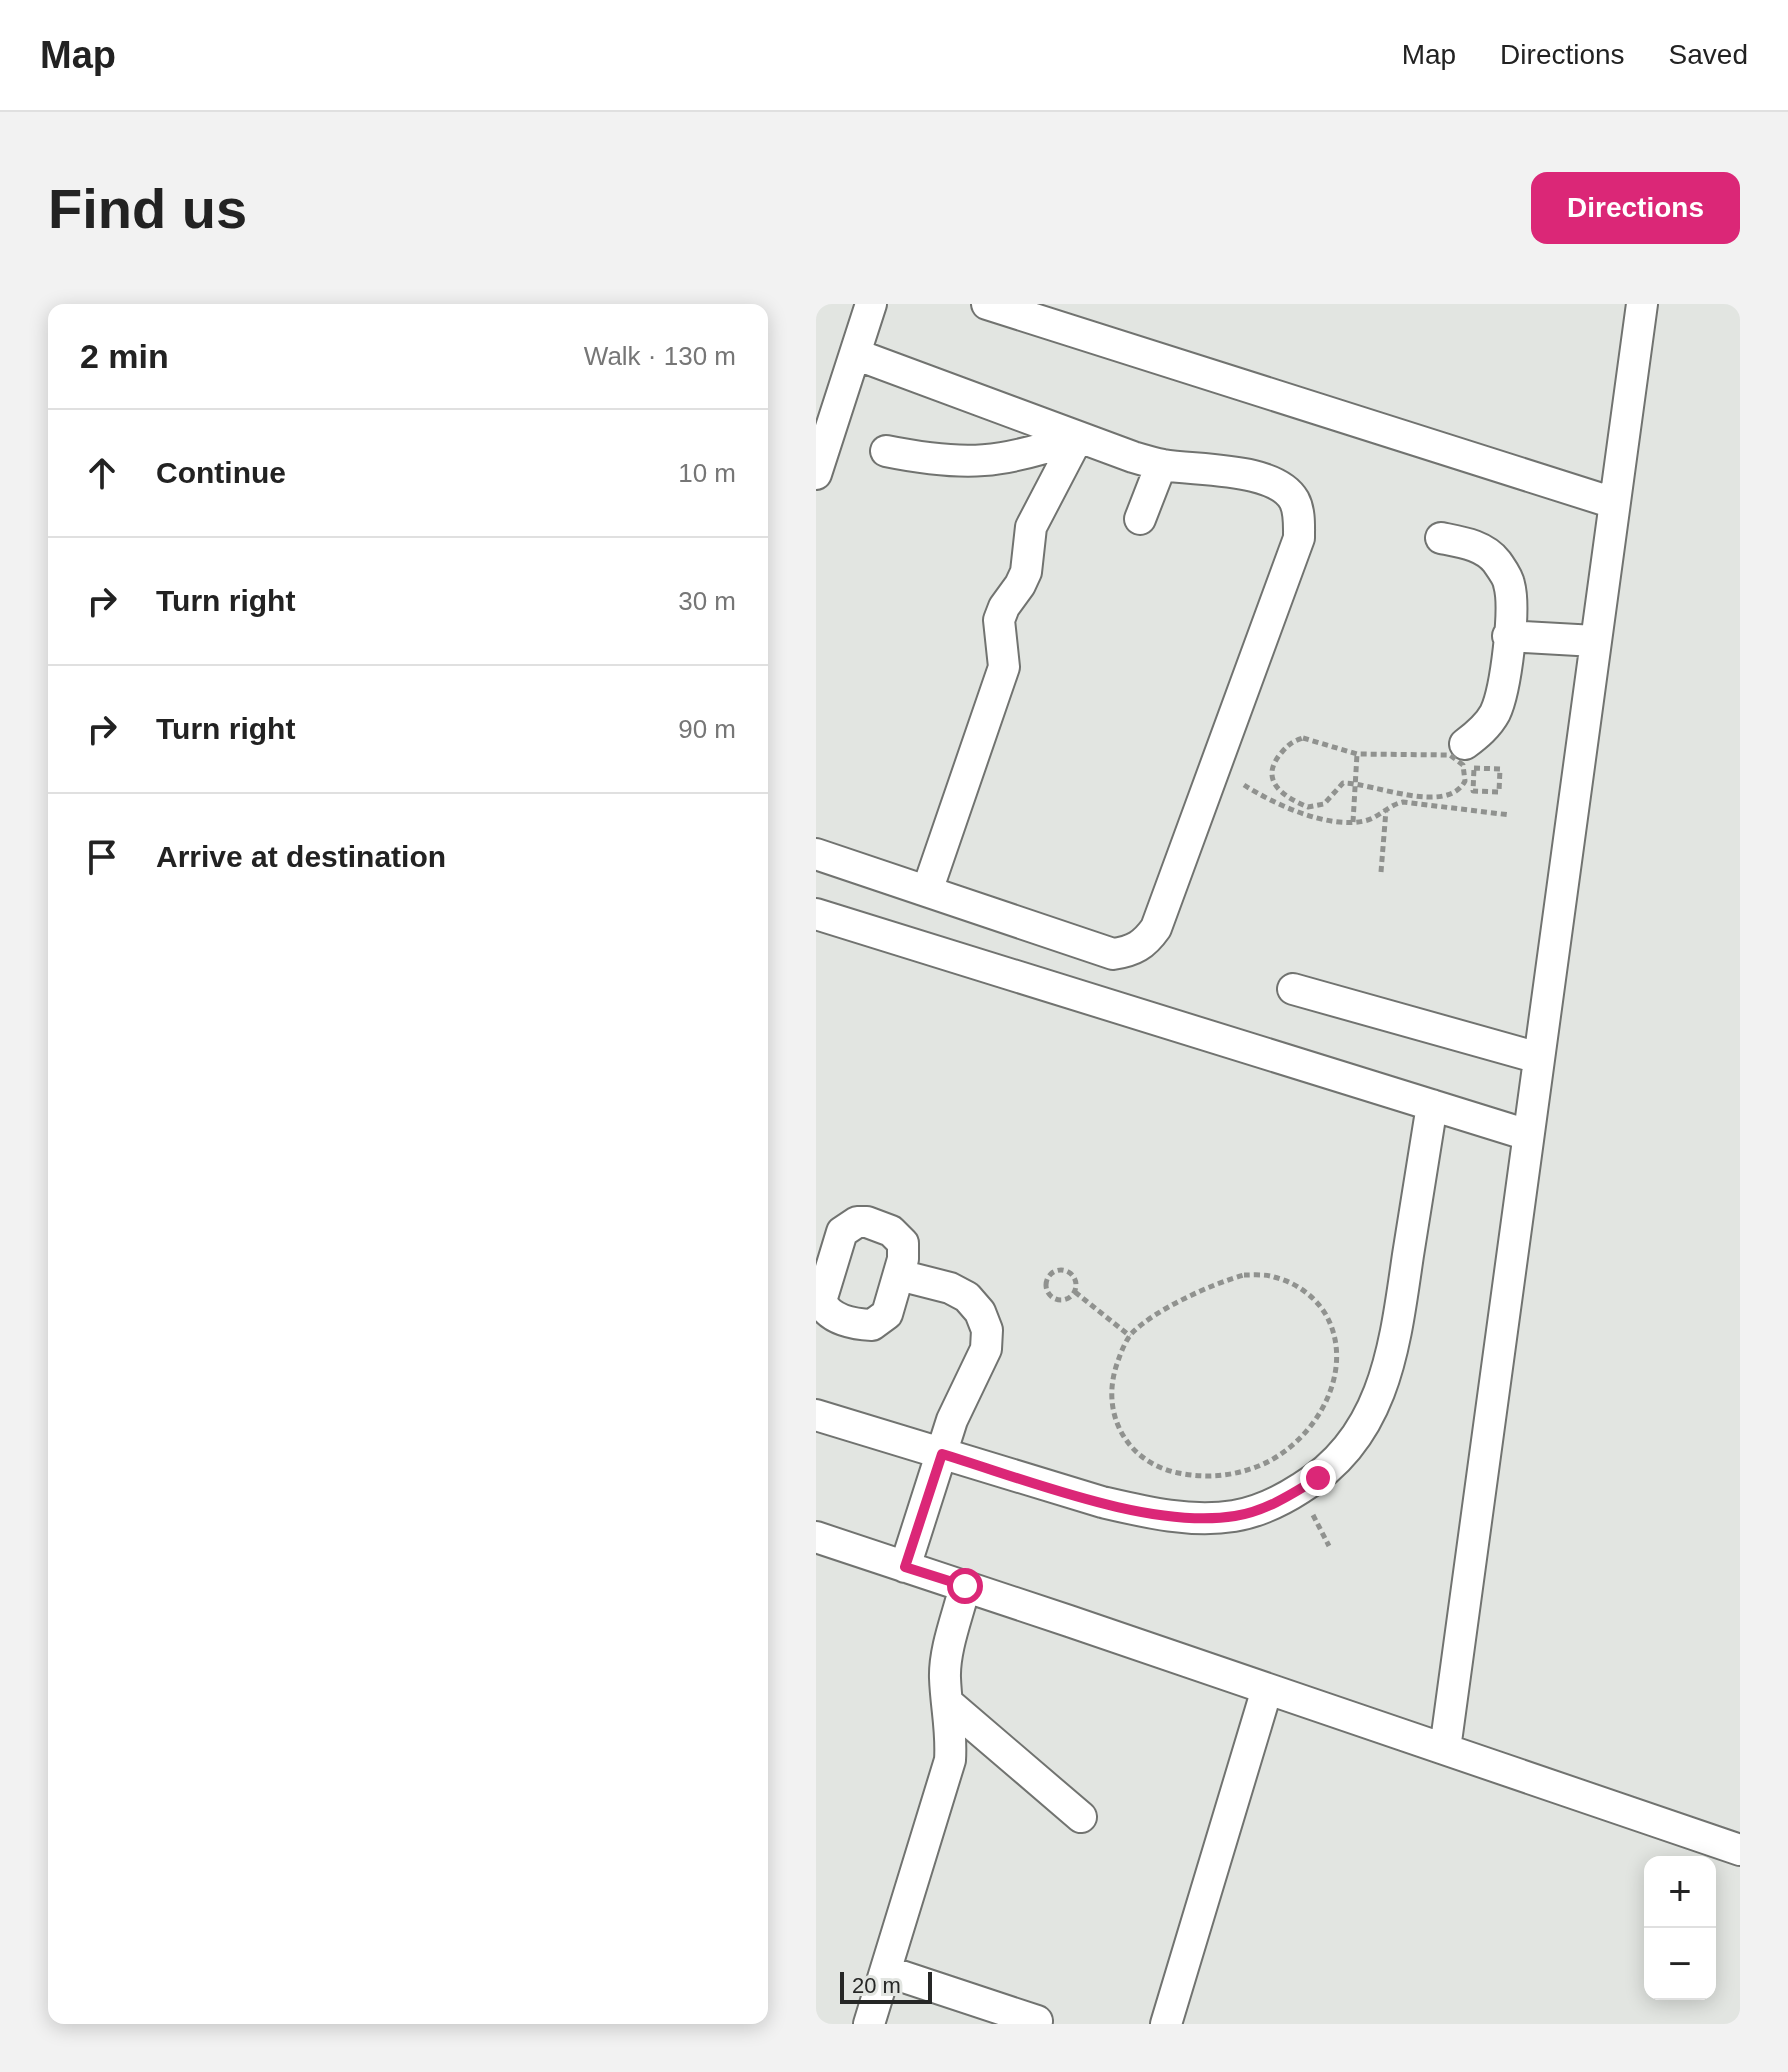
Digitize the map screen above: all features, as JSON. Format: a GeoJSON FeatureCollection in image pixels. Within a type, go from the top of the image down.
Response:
{"type":"FeatureCollection","features":[{"type":"Feature","properties":{"kind":"street"},"geometry":{"type":"LineString","coordinates":[[816,474],[871,304]]}},
{"type":"Feature","properties":{"kind":"street"},"geometry":{"type":"LineString","coordinates":[[987,304],[1614,503]]}},
{"type":"Feature","properties":{"kind":"street"},"geometry":{"type":"LineString","coordinates":[[1445,1749],[1642,304]]}},
{"type":"Feature","properties":{"kind":"street"},"geometry":{"type":"LineString","coordinates":[[816,854],[1113,954],[1130,952],[1146,943],[1156,928],[1299,538],[1296,502],[1286,490],[1270,481],[1241,474],[1161,465],[855,354]]}},
{"type":"Feature","properties":{"kind":"street"},"geometry":{"type":"LineString","coordinates":[[886,451],[934,461],[983,462],[1032,454],[1078,437]]}},
{"type":"Feature","properties":{"kind":"street"},"geometry":{"type":"LineString","coordinates":[[927,891],[1004,667],[999,620],[1026,572],[1031,527],[1078,437]]}},
{"type":"Feature","properties":{"kind":"street"},"geometry":{"type":"LineString","coordinates":[[1140,519],[1161,465]]}},
{"type":"Feature","properties":{"kind":"street"},"geometry":{"type":"LineString","coordinates":[[1441,538],[1472,544],[1495,559],[1509,582],[1511,607],[1501,699],[1493,717],[1481,732],[1465,744]]}},
{"type":"Feature","properties":{"kind":"street"},"geometry":{"type":"LineString","coordinates":[[1508,636],[1595,641]]}},
{"type":"Feature","properties":{"kind":"street"},"geometry":{"type":"LineString","coordinates":[[816,914],[1528,1135]]}},
{"type":"Feature","properties":{"kind":"street"},"geometry":{"type":"LineString","coordinates":[[1293,989],[1539,1058]]}},
{"type":"Feature","properties":{"kind":"street"},"geometry":{"type":"LineString","coordinates":[[816,1415],[1102,1502],[1189,1518],[1235,1516],[1279,1502],[1318,1478],[1351,1446],[1375,1407],[1398,1325],[1432,1105]]}},
{"type":"Feature","properties":{"kind":"street"},"geometry":{"type":"LineString","coordinates":[[867,1222],[898,1236],[904,1251],[899,1275],[890,1306],[880,1321],[872,1325],[862,1324],[820,1312],[822,1292],[838,1241],[849,1226],[867,1222]]}},
{"type":"Feature","properties":{"kind":"street"},"geometry":{"type":"LineString","coordinates":[[899,1275],[950,1288],[967,1297],[980,1312],[987,1330],[986,1349],[958,1404],[905,1567]]}},
{"type":"Feature","properties":{"kind":"street"},"geometry":{"type":"LineString","coordinates":[[816,1537],[1740,1850]]}},
{"type":"Feature","properties":{"kind":"street"},"geometry":{"type":"LineString","coordinates":[[869,2024],[950,1760],[952,1732],[945,1678],[965,1586]]}},
{"type":"Feature","properties":{"kind":"street"},"geometry":{"type":"LineString","coordinates":[[1166,2024],[1267,1689]]}},
{"type":"Feature","properties":{"kind":"street"},"geometry":{"type":"LineString","coordinates":[[949,1704],[1081,1817]]}},
{"type":"Feature","properties":{"kind":"street"},"geometry":{"type":"LineString","coordinates":[[886,1971],[1037,2021]]}},
{"type":"Feature","properties":{"kind":"path"},"geometry":{"type":"LineString","coordinates":[[1303,738],[1357,754],[1450,755],[1463,765],[1465,781],[1456,793],[1449,796],[1412,794],[1343,783],[1324,804],[1308,807],[1277,787],[1271,768],[1291,742],[1303,738]]}},
{"type":"Feature","properties":{"kind":"path"},"geometry":{"type":"LineString","coordinates":[[1353,822],[1357,754]]}},
{"type":"Feature","properties":{"kind":"path"},"geometry":{"type":"LineString","coordinates":[[1474,768],[1500,769],[1499,792],[1473,791],[1473,781],[1474,768]]}},
{"type":"Feature","properties":{"kind":"path"},"geometry":{"type":"LineString","coordinates":[[1465,781],[1473,781]]}},
{"type":"Feature","properties":{"kind":"path"},"geometry":{"type":"LineString","coordinates":[[1244,785],[1295,811],[1353,822],[1369,820],[1403,802],[1510,815]]}},
{"type":"Feature","properties":{"kind":"path"},"geometry":{"type":"LineString","coordinates":[[1381,872],[1386,809]]}},
{"type":"Feature","properties":{"kind":"path"},"geometry":{"type":"LineString","coordinates":[[1075,1292],[1071,1297],[1057,1300],[1050,1296],[1046,1283],[1054,1272],[1062,1270],[1074,1278],[1075,1292],[1130,1336]]}},
{"type":"Feature","properties":{"kind":"path"},"geometry":{"type":"LineString","coordinates":[[1244,1275],[1273,1276],[1299,1287],[1321,1306],[1335,1331],[1339,1359],[1333,1386],[1321,1411],[1304,1434],[1258,1467],[1231,1475],[1202,1477],[1174,1473],[1147,1463],[1129,1445],[1117,1423],[1112,1398],[1113,1373],[1130,1336],[1146,1322],[1216,1283],[1244,1275]]}},
{"type":"Feature","properties":{"kind":"route"},"geometry":{"type":"LineString","coordinates":[[965,1586],[905,1567],[942,1454],[1102,1502],[1189,1518],[1235,1516],[1279,1502],[1318,1478]]}}]}
